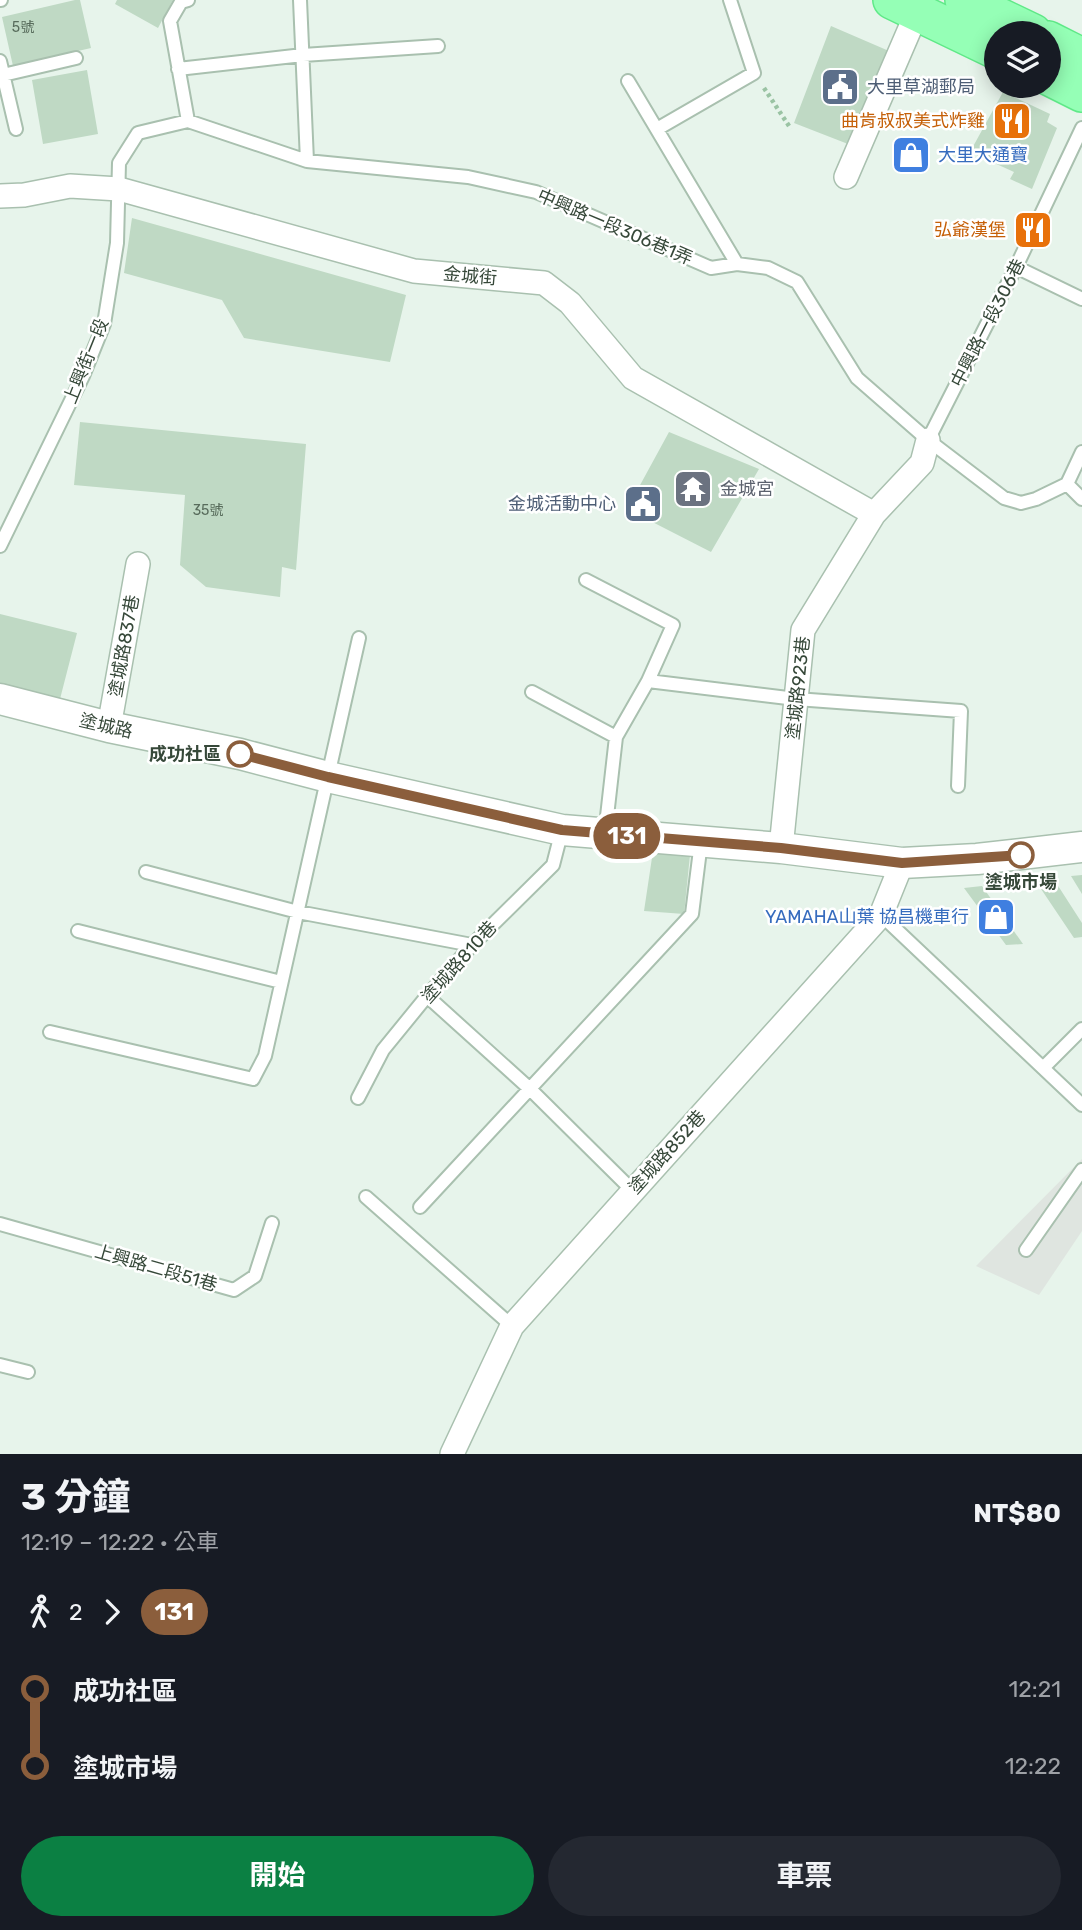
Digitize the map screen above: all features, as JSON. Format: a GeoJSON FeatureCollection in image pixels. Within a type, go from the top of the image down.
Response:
{"type":"FeatureCollection","features":[{"type":"Feature","properties":{"kind":"main road"},"geometry":{"type":"LineString","coordinates":[[964,0],[1008,21]]}},
{"type":"Feature","properties":{"kind":"main road"},"geometry":{"type":"LineString","coordinates":[[910,4],[984,44]]}},
{"type":"Feature","properties":{"kind":"main road"},"geometry":{"type":"LineString","coordinates":[[1061,46],[1082,57]]}},
{"type":"Feature","properties":{"kind":"main road"},"geometry":{"type":"LineString","coordinates":[[1061,82],[1082,93]]}},
{"type":"Feature","properties":{"kind":"street"},"geometry":{"type":"LineString","coordinates":[[846,177],[910,4]]}},
{"type":"Feature","properties":{"kind":"street","name":"金城街"},"geometry":{"type":"LineString","coordinates":[[0,196],[24,195],[70,186],[118,189],[414,271],[544,282],[570,303],[633,378],[874,514]]}},
{"type":"Feature","properties":{"kind":"street","name":"塗城路923巷"},"geometry":{"type":"LineString","coordinates":[[781,848],[803,630],[874,514],[922,463],[928,440]]}},
{"type":"Feature","properties":{"kind":"street","name":"塗城路837巷"},"geometry":{"type":"LineString","coordinates":[[109,727],[138,564]]}},
{"type":"Feature","properties":{"kind":"street","name":"塗城路"},"geometry":{"type":"LineString","coordinates":[[0,699],[109,727],[240,754],[328,777],[562,830],[781,848],[902,863],[977,859],[1082,847]]}},
{"type":"Feature","properties":{"kind":"street","name":"塗城路852巷"},"geometry":{"type":"LineString","coordinates":[[452,1454],[512,1326],[881,915],[902,863]]}},
{"type":"Feature","properties":{"kind":"lane"},"geometry":{"type":"LineString","coordinates":[[188,0],[181,2],[170,21],[188,121]]}},
{"type":"Feature","properties":{"kind":"lane"},"geometry":{"type":"LineString","coordinates":[[300,0],[307,162]]}},
{"type":"Feature","properties":{"kind":"lane"},"geometry":{"type":"LineString","coordinates":[[657,129],[754,73],[730,0]]}},
{"type":"Feature","properties":{"kind":"lane"},"geometry":{"type":"LineString","coordinates":[[178,69],[303,55],[438,46]]}},
{"type":"Feature","properties":{"kind":"lane"},"geometry":{"type":"LineString","coordinates":[[3,75],[76,58]]}},
{"type":"Feature","properties":{"kind":"lane"},"geometry":{"type":"LineString","coordinates":[[0,61],[16,129]]}},
{"type":"Feature","properties":{"kind":"lane"},"geometry":{"type":"LineString","coordinates":[[628,81],[737,264]]}},
{"type":"Feature","properties":{"kind":"lane","name":"中興路一段306巷1弄"},"geometry":{"type":"LineString","coordinates":[[188,121],[307,162],[468,177],[536,192],[711,268],[737,264],[768,268],[797,282],[857,378],[928,440],[1004,498],[1021,503],[1067,484]]}},
{"type":"Feature","properties":{"kind":"lane","name":"上興街一段"},"geometry":{"type":"LineString","coordinates":[[0,546],[83,376],[104,324],[117,243],[119,163],[138,133],[188,121]]}},
{"type":"Feature","properties":{"kind":"lane","name":"中興路一段306巷"},"geometry":{"type":"LineString","coordinates":[[928,440],[1016,267],[1082,128]]}},
{"type":"Feature","properties":{"kind":"lane"},"geometry":{"type":"LineString","coordinates":[[1016,267],[1082,299]]}},
{"type":"Feature","properties":{"kind":"lane"},"geometry":{"type":"LineString","coordinates":[[1082,452],[1067,484],[1082,499]]}},
{"type":"Feature","properties":{"kind":"lane"},"geometry":{"type":"LineString","coordinates":[[586,580],[673,625],[648,681],[616,737],[605,834]]}},
{"type":"Feature","properties":{"kind":"lane"},"geometry":{"type":"LineString","coordinates":[[50,1032],[253,1079],[265,1056],[359,638]]}},
{"type":"Feature","properties":{"kind":"lane"},"geometry":{"type":"LineString","coordinates":[[648,681],[796,699],[961,711],[958,786]]}},
{"type":"Feature","properties":{"kind":"lane"},"geometry":{"type":"LineString","coordinates":[[532,692],[616,737]]}},
{"type":"Feature","properties":{"kind":"lane","name":"塗城路810巷"},"geometry":{"type":"LineString","coordinates":[[358,1098],[383,1050],[427,996],[472,945],[553,865],[562,830]]}},
{"type":"Feature","properties":{"kind":"lane"},"geometry":{"type":"LineString","coordinates":[[420,1207],[692,914],[701,842]]}},
{"type":"Feature","properties":{"kind":"lane"},"geometry":{"type":"LineString","coordinates":[[145,872],[298,912],[472,945]]}},
{"type":"Feature","properties":{"kind":"lane"},"geometry":{"type":"LineString","coordinates":[[881,915],[1082,1105]]}},
{"type":"Feature","properties":{"kind":"lane"},"geometry":{"type":"LineString","coordinates":[[78,931],[281,982]]}},
{"type":"Feature","properties":{"kind":"lane"},"geometry":{"type":"LineString","coordinates":[[427,996],[530,1089],[632,1190]]}},
{"type":"Feature","properties":{"kind":"lane"},"geometry":{"type":"LineString","coordinates":[[1043,1068],[1082,1029]]}},
{"type":"Feature","properties":{"kind":"lane"},"geometry":{"type":"LineString","coordinates":[[1026,1250],[1082,1170]]}},
{"type":"Feature","properties":{"kind":"lane"},"geometry":{"type":"LineString","coordinates":[[366,1197],[512,1326]]}},
{"type":"Feature","properties":{"kind":"lane","name":"上興路二段51巷"},"geometry":{"type":"LineString","coordinates":[[0,1224],[234,1290],[255,1276],[272,1223]]}},
{"type":"Feature","properties":{"kind":"lane"},"geometry":{"type":"LineString","coordinates":[[0,1366],[28,1373]]}},
{"type":"Feature","properties":{"kind":"path"},"geometry":{"type":"LineString","coordinates":[[754,73],[791,129]]}},
{"type":"Feature","properties":{"kind":"shaded area"},"geometry":{"type":"Polygon","coordinates":[[[1082,1159],[1082,1231],[1039,1295],[976,1266],[1082,1159]]]}},
{"type":"Feature","properties":{"kind":"building"},"geometry":{"type":"Polygon","coordinates":[[[80,0],[91,48],[13,66],[2,17],[80,0]]]}},
{"type":"Feature","properties":{"kind":"building"},"geometry":{"type":"Polygon","coordinates":[[[117,0],[173,0],[158,28],[115,4],[117,0]]]}},
{"type":"Feature","properties":{"kind":"building","name":"大里草湖郵局"},"geometry":{"type":"Polygon","coordinates":[[[831,26],[889,51],[848,144],[794,123],[831,26]]]}},
{"type":"Feature","properties":{"kind":"building"},"geometry":{"type":"Polygon","coordinates":[[[87,70],[98,134],[43,144],[32,80],[87,70]]]}},
{"type":"Feature","properties":{"kind":"building"},"geometry":{"type":"Polygon","coordinates":[[[1000,98],[1016,98],[1050,114],[1047,122],[1057,128],[1032,189],[1010,179],[1014,172],[970,152],[1000,98]]]}},
{"type":"Feature","properties":{"kind":"building"},"geometry":{"type":"Polygon","coordinates":[[[132,218],[406,295],[390,362],[244,338],[222,300],[124,273],[132,218]]]}},
{"type":"Feature","properties":{"kind":"building"},"geometry":{"type":"Polygon","coordinates":[[[80,422],[306,444],[296,570],[282,567],[280,597],[206,587],[180,565],[185,495],[74,485],[80,422]]]}},
{"type":"Feature","properties":{"kind":"building","name":"金城宮"},"geometry":{"type":"Polygon","coordinates":[[[669,432],[759,469],[711,552],[627,509],[669,432]]]}},
{"type":"Feature","properties":{"kind":"building"},"geometry":{"type":"Polygon","coordinates":[[[0,614],[77,633],[60,699],[0,684],[0,614]]]}},
{"type":"Feature","properties":{"kind":"building"},"geometry":{"type":"Polygon","coordinates":[[[653,851],[690,855],[684,914],[644,911],[653,851]]]}},
{"type":"Feature","properties":{"kind":"building"},"geometry":{"type":"Polygon","coordinates":[[[1082,875],[1082,894],[1071,876],[1082,875]]]}},
{"type":"Feature","properties":{"kind":"building"},"geometry":{"type":"Polygon","coordinates":[[[1053,878],[1082,923],[1082,937],[1074,938],[1035,880],[1053,878]]]}},
{"type":"Feature","properties":{"kind":"building"},"geometry":{"type":"Polygon","coordinates":[[[982,886],[1023,944],[1006,945],[964,888],[982,886]]]}},
{"type":"Feature","properties":{"kind":"bus line","name":"131"},"geometry":{"type":"LineString","coordinates":[[240,754],[328,777],[562,830],[781,848],[902,863],[1021,855]]}},
{"type":"Feature","properties":{"kind":"place","name":"大里草湖郵局"},"geometry":{"type":"Point","coordinates":[840,87]}},
{"type":"Feature","properties":{"kind":"place","name":"曲肯叔叔美式炸雞"},"geometry":{"type":"Point","coordinates":[1012,121]}},
{"type":"Feature","properties":{"kind":"place","name":"大里大通寶"},"geometry":{"type":"Point","coordinates":[911,155]}},
{"type":"Feature","properties":{"kind":"place","name":"弘爺漢堡"},"geometry":{"type":"Point","coordinates":[1033,230]}},
{"type":"Feature","properties":{"kind":"place","name":"金城宮"},"geometry":{"type":"Point","coordinates":[693,489]}},
{"type":"Feature","properties":{"kind":"place","name":"金城活動中心"},"geometry":{"type":"Point","coordinates":[643,504]}},
{"type":"Feature","properties":{"kind":"place","name":"成功社區"},"geometry":{"type":"Point","coordinates":[240,754]}},
{"type":"Feature","properties":{"kind":"place","name":"塗城市場"},"geometry":{"type":"Point","coordinates":[1021,855]}},
{"type":"Feature","properties":{"kind":"place","name":"YAMAHA山葉 協昌機車行"},"geometry":{"type":"Point","coordinates":[996,917]}}]}
